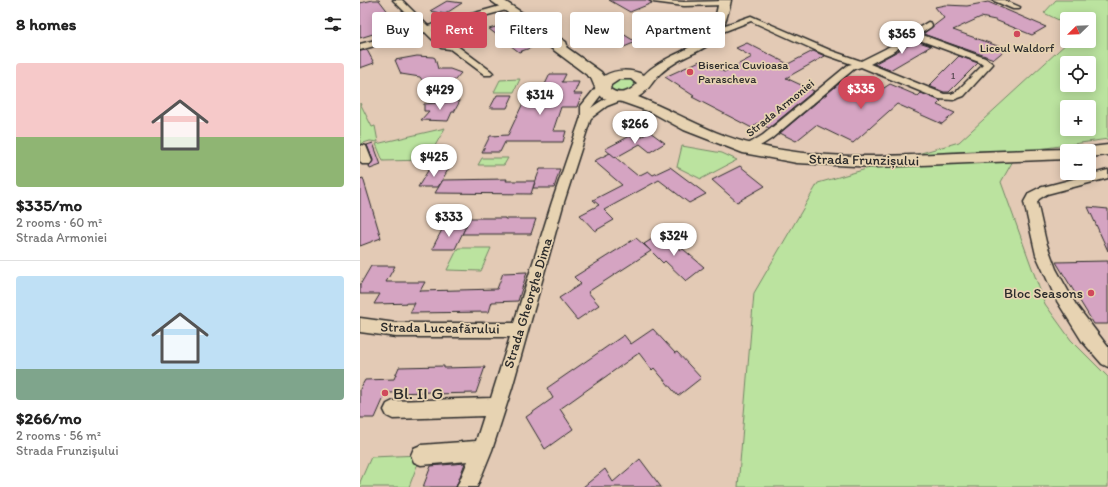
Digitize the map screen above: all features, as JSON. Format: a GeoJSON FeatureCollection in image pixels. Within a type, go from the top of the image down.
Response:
{"type":"FeatureCollection","features":[{"type":"Feature","properties":{"kind":"main road"},"geometry":{"type":"LineString","coordinates":[[496,0],[514,12]]}},
{"type":"Feature","properties":{"kind":"main road"},"geometry":{"type":"LineString","coordinates":[[724,12],[725,1]]}},
{"type":"Feature","properties":{"kind":"main road"},"geometry":{"type":"LineString","coordinates":[[562,46],[602,68],[640,78],[643,85]]}},
{"type":"Feature","properties":{"kind":"main road","name":"Strada Frunzișului"},"geometry":{"type":"LineString","coordinates":[[560,48],[596,75],[603,86],[604,92],[609,95],[622,97],[670,116],[723,140],[749,148],[797,158],[874,162],[1060,154]]}},
{"type":"Feature","properties":{"kind":"main road"},"geometry":{"type":"LineString","coordinates":[[603,86],[610,78],[627,75],[664,64],[696,48]]}},
{"type":"Feature","properties":{"kind":"main road"},"geometry":{"type":"LineString","coordinates":[[622,97],[634,94],[649,76],[664,64]]}},
{"type":"Feature","properties":{"kind":"main road","name":"Strada Frunzișului"},"geometry":{"type":"LineString","coordinates":[[643,85],[655,103],[670,116]]}},
{"type":"Feature","properties":{"kind":"main road"},"geometry":{"type":"LineString","coordinates":[[1096,151],[1108,150]]}},
{"type":"Feature","properties":{"kind":"street"},"geometry":{"type":"LineString","coordinates":[[398,0],[444,46],[453,47],[488,73]]}},
{"type":"Feature","properties":{"kind":"street"},"geometry":{"type":"LineString","coordinates":[[654,0],[684,4],[725,1]]}},
{"type":"Feature","properties":{"kind":"street"},"geometry":{"type":"LineString","coordinates":[[996,0],[1016,7]]}},
{"type":"Feature","properties":{"kind":"street"},"geometry":{"type":"LineString","coordinates":[[360,47],[507,7]]}},
{"type":"Feature","properties":{"kind":"street"},"geometry":{"type":"LineString","coordinates":[[725,17],[746,20]]}},
{"type":"Feature","properties":{"kind":"street"},"geometry":{"type":"LineString","coordinates":[[725,28],[751,18],[829,53],[859,63],[943,97],[953,97],[960,94],[988,64],[982,60],[914,35]]}},
{"type":"Feature","properties":{"kind":"street","name":"Strada Armoniei"},"geometry":{"type":"LineString","coordinates":[[749,148],[767,137],[851,67],[859,63],[870,61],[888,51],[914,35],[928,24]]}},
{"type":"Feature","properties":{"kind":"street","name":"Strada Gheorghe Dima"},"geometry":{"type":"LineString","coordinates":[[467,487],[482,450],[496,407],[558,202],[586,117],[586,106],[603,86]]}},
{"type":"Feature","properties":{"kind":"street"},"geometry":{"type":"LineString","coordinates":[[586,117],[603,104],[622,97]]}},
{"type":"Feature","properties":{"kind":"street"},"geometry":{"type":"LineString","coordinates":[[360,150],[362,149],[366,161]]}},
{"type":"Feature","properties":{"kind":"street"},"geometry":{"type":"LineString","coordinates":[[1108,174],[1043,191],[1034,196],[1030,202],[1043,254],[1052,276],[1068,306],[1089,336],[1108,358]]}},
{"type":"Feature","properties":{"kind":"street","name":"Strada Luceafărului"},"geometry":{"type":"LineString","coordinates":[[360,325],[396,330],[520,330]]}},
{"type":"Feature","properties":{"kind":"street"},"geometry":{"type":"LineString","coordinates":[[393,410],[496,407]]}},
{"type":"Feature","properties":{"kind":"street"},"geometry":{"type":"LineString","coordinates":[[421,455],[482,450]]}},
{"type":"Feature","properties":{"kind":"green space"},"geometry":{"type":"Polygon","coordinates":[[[1056,0],[1108,0],[1108,139],[1073,144],[1060,144],[1060,146],[1018,152],[1001,182],[1045,304],[1071,340],[1108,377],[1108,487],[738,487],[754,293],[818,183],[959,142],[1061,48],[1096,48],[1096,12],[1060,12],[1060,21],[1044,13],[1056,0]]]}},
{"type":"Feature","properties":{"kind":"green space"},"geometry":{"type":"Polygon","coordinates":[[[618,78],[631,78],[638,84],[637,87],[623,92],[616,92],[609,89],[608,84],[618,78]]]}},
{"type":"Feature","properties":{"kind":"green space"},"geometry":{"type":"Polygon","coordinates":[[[520,79],[514,92],[494,92],[500,80],[520,79]]]}},
{"type":"Feature","properties":{"kind":"green space"},"geometry":{"type":"Polygon","coordinates":[[[360,103],[372,127],[375,126],[378,142],[370,141],[360,144],[360,103]]]}},
{"type":"Feature","properties":{"kind":"green space"},"geometry":{"type":"Polygon","coordinates":[[[445,128],[427,160],[383,161],[376,144],[445,128]]]}},
{"type":"Feature","properties":{"kind":"green space"},"geometry":{"type":"Polygon","coordinates":[[[682,146],[722,153],[737,160],[701,179],[677,167],[682,146]]]}},
{"type":"Feature","properties":{"kind":"green space"},"geometry":{"type":"Polygon","coordinates":[[[482,158],[508,158],[504,165],[478,165],[482,158]]]}},
{"type":"Feature","properties":{"kind":"green space"},"geometry":{"type":"Polygon","coordinates":[[[458,248],[491,248],[481,271],[447,270],[458,248]]]}},
{"type":"Feature","properties":{"kind":"green space"},"geometry":{"type":"Polygon","coordinates":[[[421,455],[409,487],[360,487],[360,482],[371,457],[421,455]]]}},
{"type":"Feature","properties":{"kind":"building"},"geometry":{"type":"Polygon","coordinates":[[[379,0],[388,12],[372,12],[372,34],[360,38],[360,3],[379,0]]]}},
{"type":"Feature","properties":{"kind":"building"},"geometry":{"type":"Polygon","coordinates":[[[609,0],[648,0],[652,3],[630,12],[609,0]]]}},
{"type":"Feature","properties":{"kind":"building"},"geometry":{"type":"Polygon","coordinates":[[[447,1],[462,3],[448,12],[430,11],[447,1]]]}},
{"type":"Feature","properties":{"kind":"building"},"geometry":{"type":"Polygon","coordinates":[[[988,2],[1046,27],[1032,35],[995,20],[981,17],[953,30],[1006,49],[994,59],[923,34],[944,18],[935,7],[945,5],[967,6],[988,2]]]}},
{"type":"Feature","properties":{"kind":"building"},"geometry":{"type":"Polygon","coordinates":[[[495,27],[495,34],[489,29],[495,27]]]}},
{"type":"Feature","properties":{"kind":"building"},"geometry":{"type":"Polygon","coordinates":[[[624,35],[632,40],[632,44],[624,47],[624,35]]]}},
{"type":"Feature","properties":{"kind":"building"},"geometry":{"type":"Polygon","coordinates":[[[916,41],[931,46],[890,70],[874,64],[916,41]]]}},
{"type":"Feature","properties":{"kind":"building"},"geometry":{"type":"Polygon","coordinates":[[[747,43],[788,64],[813,51],[825,56],[786,78],[814,91],[769,128],[758,123],[752,128],[692,97],[694,96],[665,77],[702,60],[724,72],[752,57],[736,48],[747,43]]]}},
{"type":"Feature","properties":{"kind":"building"},"geometry":{"type":"Polygon","coordinates":[[[514,48],[530,48],[519,52],[514,48]]]}},
{"type":"Feature","properties":{"kind":"building"},"geometry":{"type":"Polygon","coordinates":[[[367,50],[374,63],[360,68],[360,51],[367,50]]]}},
{"type":"Feature","properties":{"kind":"building"},"geometry":{"type":"Polygon","coordinates":[[[417,56],[433,57],[435,58],[438,69],[450,69],[461,73],[455,80],[444,87],[429,86],[424,83],[420,77],[401,74],[395,60],[417,56]]]}},
{"type":"Feature","properties":{"kind":"building"},"geometry":{"type":"Polygon","coordinates":[[[959,56],[978,63],[949,92],[944,92],[929,86],[959,56]]]}},
{"type":"Feature","properties":{"kind":"building"},"geometry":{"type":"Polygon","coordinates":[[[550,74],[566,74],[562,82],[579,82],[574,94],[582,94],[577,107],[561,107],[553,131],[566,131],[563,142],[505,142],[500,152],[482,152],[490,136],[508,135],[523,103],[536,103],[550,74]]]}},
{"type":"Feature","properties":{"kind":"building"},"geometry":{"type":"Polygon","coordinates":[[[847,77],[881,90],[890,84],[918,96],[921,93],[941,101],[937,105],[955,113],[942,124],[897,104],[853,143],[816,125],[796,141],[780,133],[847,77]]]}},
{"type":"Feature","properties":{"kind":"building"},"geometry":{"type":"Polygon","coordinates":[[[497,95],[513,95],[507,108],[490,108],[497,95]]]}},
{"type":"Feature","properties":{"kind":"building"},"geometry":{"type":"Polygon","coordinates":[[[460,101],[454,112],[452,112],[448,121],[421,120],[429,111],[424,111],[424,104],[460,101]]]}},
{"type":"Feature","properties":{"kind":"building"},"geometry":{"type":"Polygon","coordinates":[[[650,132],[665,143],[650,152],[640,144],[615,158],[605,149],[630,136],[635,140],[650,132]]]}},
{"type":"Feature","properties":{"kind":"building"},"geometry":{"type":"Polygon","coordinates":[[[373,143],[381,165],[370,169],[369,166],[373,160],[367,145],[373,143]]]}},
{"type":"Feature","properties":{"kind":"building"},"geometry":{"type":"Polygon","coordinates":[[[610,153],[638,176],[648,171],[653,175],[670,167],[706,194],[689,203],[659,180],[604,210],[614,220],[595,231],[580,215],[599,205],[593,200],[622,185],[594,161],[610,153]]]}},
{"type":"Feature","properties":{"kind":"building"},"geometry":{"type":"Polygon","coordinates":[[[740,166],[765,186],[737,202],[712,180],[740,166]]]}},
{"type":"Feature","properties":{"kind":"building"},"geometry":{"type":"Polygon","coordinates":[[[449,168],[438,187],[418,187],[429,169],[449,168]]]}},
{"type":"Feature","properties":{"kind":"building"},"geometry":{"type":"Polygon","coordinates":[[[540,169],[560,169],[554,188],[533,188],[540,169]]]}},
{"type":"Feature","properties":{"kind":"building"},"geometry":{"type":"Polygon","coordinates":[[[363,178],[381,238],[360,246],[360,179],[363,178]]]}},
{"type":"Feature","properties":{"kind":"building"},"geometry":{"type":"Polygon","coordinates":[[[507,179],[506,181],[535,181],[531,194],[435,193],[443,180],[507,179]]]}},
{"type":"Feature","properties":{"kind":"building"},"geometry":{"type":"Polygon","coordinates":[[[1088,207],[1108,209],[1108,251],[1088,207]]]}},
{"type":"Feature","properties":{"kind":"building"},"geometry":{"type":"Polygon","coordinates":[[[470,218],[536,219],[531,234],[462,234],[470,218]]]}},
{"type":"Feature","properties":{"kind":"building"},"geometry":{"type":"Polygon","coordinates":[[[444,226],[466,226],[455,249],[432,249],[444,226]]]}},
{"type":"Feature","properties":{"kind":"building"},"geometry":{"type":"Polygon","coordinates":[[[662,233],[681,250],[683,249],[704,267],[686,281],[665,261],[663,263],[644,244],[662,233]]]}},
{"type":"Feature","properties":{"kind":"building"},"geometry":{"type":"Polygon","coordinates":[[[636,238],[651,251],[588,292],[599,305],[577,320],[559,298],[581,284],[574,277],[636,238]]]}},
{"type":"Feature","properties":{"kind":"building","name":"Bloc Seasons"},"geometry":{"type":"Polygon","coordinates":[[[1108,261],[1108,324],[1094,324],[1056,262],[1108,261]]]}},
{"type":"Feature","properties":{"kind":"building"},"geometry":{"type":"Polygon","coordinates":[[[371,266],[395,266],[386,282],[425,282],[420,291],[497,289],[503,273],[527,272],[518,301],[492,302],[489,312],[410,313],[415,303],[374,304],[380,294],[360,294],[360,285],[371,266]]]}},
{"type":"Feature","properties":{"kind":"building"},"geometry":{"type":"Polygon","coordinates":[[[653,329],[701,378],[678,396],[654,368],[652,370],[639,353],[560,409],[573,429],[545,449],[526,417],[553,398],[547,388],[624,335],[631,344],[653,329]]]}},
{"type":"Feature","properties":{"kind":"building","name":"Bl. II G"},"geometry":{"type":"Polygon","coordinates":[[[444,366],[444,368],[485,367],[476,393],[386,393],[375,418],[360,418],[360,389],[365,380],[394,379],[399,367],[444,366]]]}},
{"type":"Feature","properties":{"kind":"building"},"geometry":{"type":"Polygon","coordinates":[[[640,459],[661,487],[583,487],[605,469],[613,482],[640,459]]]}},
{"type":"Feature","properties":{"kind":"building"},"geometry":{"type":"Polygon","coordinates":[[[465,463],[456,487],[423,487],[431,466],[465,463]]]}},
{"type":"Feature","properties":{"kind":"place","name":"Liceul Waldorf"},"geometry":{"type":"Point","coordinates":[1017,34]}},
{"type":"Feature","properties":{"kind":"place","name":"Biserica Cuvioasa Parascheva"},"geometry":{"type":"Point","coordinates":[690,72]}},
{"type":"Feature","properties":{"kind":"place","name":"Bloc Seasons"},"geometry":{"type":"Point","coordinates":[1091,293]}},
{"type":"Feature","properties":{"kind":"place","name":"Bl. II G"},"geometry":{"type":"Point","coordinates":[385,393]}}]}
